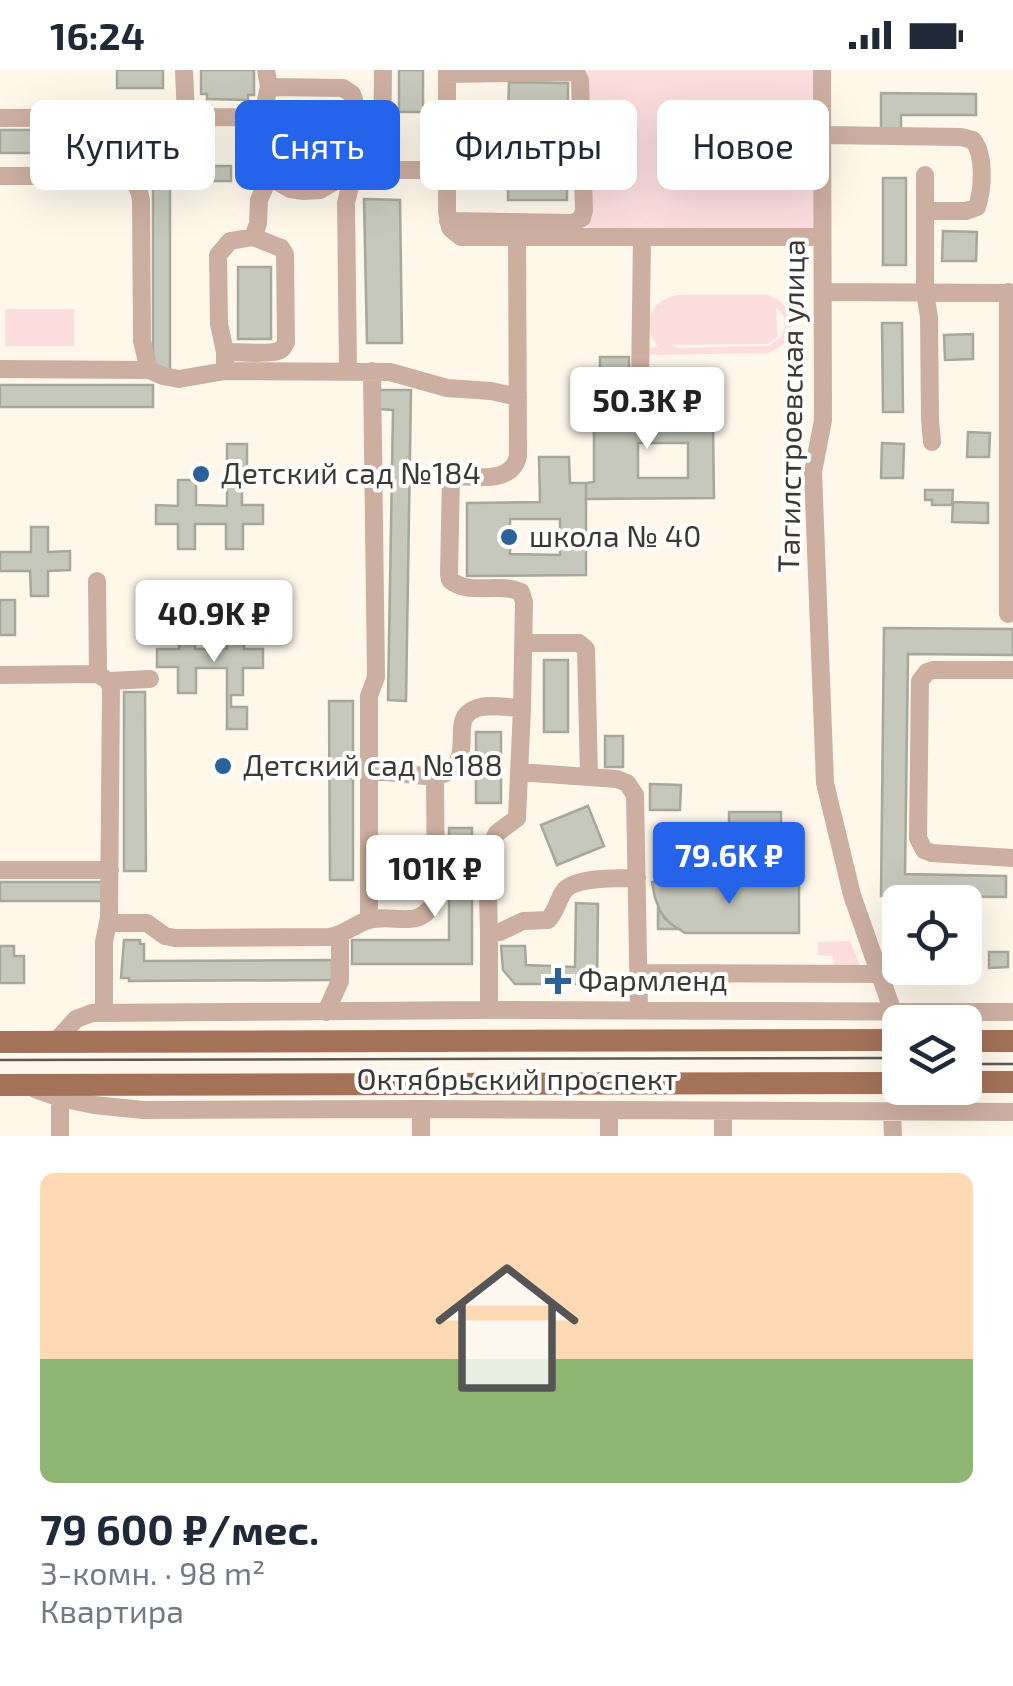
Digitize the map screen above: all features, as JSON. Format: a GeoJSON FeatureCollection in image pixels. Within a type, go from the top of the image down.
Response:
{"type":"FeatureCollection","features":[{"type":"Feature","properties":{"kind":"main road","name":"Октябрьский проспект"},"geometry":{"type":"LineString","coordinates":[[0,1042],[882,1040]]}},
{"type":"Feature","properties":{"kind":"main road"},"geometry":{"type":"LineString","coordinates":[[982,1042],[1013,1041]]}},
{"type":"Feature","properties":{"kind":"main road"},"geometry":{"type":"LineString","coordinates":[[982,1082],[1013,1082]]}},
{"type":"Feature","properties":{"kind":"main road","name":"Октябрьский проспект"},"geometry":{"type":"LineString","coordinates":[[0,1085],[882,1083]]}},
{"type":"Feature","properties":{"kind":"street"},"geometry":{"type":"LineString","coordinates":[[184,70],[185,100]]}},
{"type":"Feature","properties":{"kind":"street"},"geometry":{"type":"LineString","coordinates":[[383,70],[383,100]]}},
{"type":"Feature","properties":{"kind":"street","name":"Тагилстроевская улица"},"geometry":{"type":"LineString","coordinates":[[822,70],[822,100]]}},
{"type":"Feature","properties":{"kind":"street"},"geometry":{"type":"LineString","coordinates":[[446,100],[446,72],[577,74],[584,210],[582,218],[573,223],[448,221]]}},
{"type":"Feature","properties":{"kind":"street"},"geometry":{"type":"LineString","coordinates":[[268,79],[338,87],[352,94],[354,100]]}},
{"type":"Feature","properties":{"kind":"street"},"geometry":{"type":"LineString","coordinates":[[0,118],[30,118]]}},
{"type":"Feature","properties":{"kind":"street"},"geometry":{"type":"LineString","coordinates":[[829,135],[974,140],[980,152],[978,207],[966,211],[925,211]]}},
{"type":"Feature","properties":{"kind":"street"},"geometry":{"type":"LineString","coordinates":[[926,175],[925,293],[930,317],[932,442]]}},
{"type":"Feature","properties":{"kind":"street"},"geometry":{"type":"LineString","coordinates":[[0,176],[119,176],[135,182],[141,200],[142,342],[149,370]]}},
{"type":"Feature","properties":{"kind":"street"},"geometry":{"type":"LineString","coordinates":[[252,237],[264,190]]}},
{"type":"Feature","properties":{"kind":"street"},"geometry":{"type":"LineString","coordinates":[[348,371],[346,203],[349,190]]}},
{"type":"Feature","properties":{"kind":"street"},"geometry":{"type":"LineString","coordinates":[[447,190],[450,228],[461,236],[822,238]]}},
{"type":"Feature","properties":{"kind":"street","name":"Тагилстроевская улица"},"geometry":{"type":"LineString","coordinates":[[822,190],[823,420],[812,472],[826,783],[852,895],[892,1005]]}},
{"type":"Feature","properties":{"kind":"street"},"geometry":{"type":"LineString","coordinates":[[0,369],[149,370],[179,379],[225,361],[280,350],[286,343],[284,254],[281,248],[252,237],[230,241],[218,255],[219,324],[225,361]]}},
{"type":"Feature","properties":{"kind":"street"},"geometry":{"type":"LineString","coordinates":[[488,1010],[488,852],[498,833],[517,818],[524,596],[509,588],[459,587],[450,580],[451,476],[498,476],[513,470],[518,456],[517,238]]}},
{"type":"Feature","properties":{"kind":"street"},"geometry":{"type":"LineString","coordinates":[[642,238],[640,384],[657,405],[678,408]]}},
{"type":"Feature","properties":{"kind":"street"},"geometry":{"type":"LineString","coordinates":[[823,292],[1010,292],[1005,614]]}},
{"type":"Feature","properties":{"kind":"street"},"geometry":{"type":"LineString","coordinates":[[225,361],[390,372],[446,388],[518,396]]}},
{"type":"Feature","properties":{"kind":"street"},"geometry":{"type":"LineString","coordinates":[[368,919],[369,696],[376,677],[372,371]]}},
{"type":"Feature","properties":{"kind":"street"},"geometry":{"type":"LineString","coordinates":[[97,581],[103,678],[111,688],[109,923],[104,942],[104,1012]]}},
{"type":"Feature","properties":{"kind":"street"},"geometry":{"type":"LineString","coordinates":[[524,643],[579,643],[586,649],[588,776]]}},
{"type":"Feature","properties":{"kind":"street"},"geometry":{"type":"LineString","coordinates":[[1013,670],[933,670],[923,676],[918,686],[918,838],[924,850],[1013,858]]}},
{"type":"Feature","properties":{"kind":"street"},"geometry":{"type":"LineString","coordinates":[[0,676],[150,679]]}},
{"type":"Feature","properties":{"kind":"street"},"geometry":{"type":"LineString","coordinates":[[367,770],[435,778],[456,765],[461,754],[461,727],[470,711],[522,708]]}},
{"type":"Feature","properties":{"kind":"street"},"geometry":{"type":"LineString","coordinates":[[520,772],[622,780],[634,795],[639,1010]]}},
{"type":"Feature","properties":{"kind":"street"},"geometry":{"type":"LineString","coordinates":[[109,923],[147,923],[174,938],[264,929],[340,936],[368,919],[422,916],[436,898],[435,778]]}},
{"type":"Feature","properties":{"kind":"street"},"geometry":{"type":"LineString","coordinates":[[0,870],[110,870]]}},
{"type":"Feature","properties":{"kind":"street"},"geometry":{"type":"LineString","coordinates":[[489,934],[523,922],[548,920],[570,886],[637,878]]}},
{"type":"Feature","properties":{"kind":"street"},"geometry":{"type":"LineString","coordinates":[[326,1012],[340,981],[340,936]]}},
{"type":"Feature","properties":{"kind":"street"},"geometry":{"type":"LineString","coordinates":[[640,973],[880,974]]}},
{"type":"Feature","properties":{"kind":"street"},"geometry":{"type":"LineString","coordinates":[[55,1042],[76,1019],[104,1012],[882,1011]]}},
{"type":"Feature","properties":{"kind":"street"},"geometry":{"type":"LineString","coordinates":[[982,1012],[1013,1012]]}},
{"type":"Feature","properties":{"kind":"street","name":"Октябрьский проспект"},"geometry":{"type":"LineString","coordinates":[[25,1085],[60,1098],[143,1110],[1013,1112]]}},
{"type":"Feature","properties":{"kind":"street"},"geometry":{"type":"LineString","coordinates":[[60,1098],[60,1136]]}},
{"type":"Feature","properties":{"kind":"street"},"geometry":{"type":"LineString","coordinates":[[421,1109],[421,1136]]}},
{"type":"Feature","properties":{"kind":"street"},"geometry":{"type":"LineString","coordinates":[[608,1111],[609,1136]]}},
{"type":"Feature","properties":{"kind":"street"},"geometry":{"type":"LineString","coordinates":[[722,1112],[723,1136]]}},
{"type":"Feature","properties":{"kind":"street"},"geometry":{"type":"LineString","coordinates":[[892,1112],[893,1136]]}},
{"type":"Feature","properties":{"kind":"shaded area"},"geometry":{"type":"Polygon","coordinates":[[[588,70],[814,70],[814,100],[657,100],[657,190],[814,190],[814,228],[588,232],[588,190],[637,190],[637,100],[588,100],[588,70]]]}},
{"type":"Feature","properties":{"kind":"shaded area"},"geometry":{"type":"Polygon","coordinates":[[[769,295],[786,308],[792,324],[786,340],[769,353],[647,355],[647,348],[658,347],[650,330],[651,314],[668,298],[769,295]],[[776,307],[778,337],[767,344],[670,345],[768,346],[781,337],[784,316],[776,307]]]}},
{"type":"Feature","properties":{"kind":"shaded area"},"geometry":{"type":"Polygon","coordinates":[[[5,309],[74,309],[74,346],[5,346],[5,309]]]}},
{"type":"Feature","properties":{"kind":"shaded area"},"geometry":{"type":"Polygon","coordinates":[[[850,941],[860,966],[834,966],[833,956],[818,955],[818,942],[850,941]]]}},
{"type":"Feature","properties":{"kind":"building"},"geometry":{"type":"Polygon","coordinates":[[[117,70],[163,70],[163,88],[117,88],[117,70]]]}},
{"type":"Feature","properties":{"kind":"building"},"geometry":{"type":"Polygon","coordinates":[[[201,70],[254,70],[254,95],[248,95],[248,100],[207,99],[207,94],[201,94],[201,70]]]}},
{"type":"Feature","properties":{"kind":"building"},"geometry":{"type":"Polygon","coordinates":[[[399,70],[423,70],[420,112],[400,112],[399,70]]]}},
{"type":"Feature","properties":{"kind":"building"},"geometry":{"type":"Polygon","coordinates":[[[509,82],[568,83],[568,100],[508,100],[509,82]]]}},
{"type":"Feature","properties":{"kind":"building"},"geometry":{"type":"Polygon","coordinates":[[[881,93],[976,94],[976,115],[901,115],[901,129],[881,129],[881,93]]]}},
{"type":"Feature","properties":{"kind":"building"},"geometry":{"type":"Polygon","coordinates":[[[0,130],[30,130],[30,153],[0,153],[0,130]]]}},
{"type":"Feature","properties":{"kind":"building"},"geometry":{"type":"Polygon","coordinates":[[[215,166],[231,166],[231,181],[215,181],[215,166]]]}},
{"type":"Feature","properties":{"kind":"building"},"geometry":{"type":"Polygon","coordinates":[[[883,178],[906,178],[906,265],[883,265],[883,178]]]}},
{"type":"Feature","properties":{"kind":"building"},"geometry":{"type":"Polygon","coordinates":[[[153,190],[170,190],[170,370],[153,370],[153,190]]]}},
{"type":"Feature","properties":{"kind":"building"},"geometry":{"type":"Polygon","coordinates":[[[508,190],[567,190],[567,200],[508,200],[508,190]]]}},
{"type":"Feature","properties":{"kind":"building"},"geometry":{"type":"Polygon","coordinates":[[[364,199],[400,200],[402,343],[367,343],[364,199]]]}},
{"type":"Feature","properties":{"kind":"building"},"geometry":{"type":"Polygon","coordinates":[[[943,231],[977,232],[976,261],[942,261],[943,231]]]}},
{"type":"Feature","properties":{"kind":"building"},"geometry":{"type":"Polygon","coordinates":[[[238,267],[271,267],[271,339],[238,339],[238,267]]]}},
{"type":"Feature","properties":{"kind":"building"},"geometry":{"type":"Polygon","coordinates":[[[882,323],[902,323],[903,412],[883,412],[882,323]]]}},
{"type":"Feature","properties":{"kind":"building"},"geometry":{"type":"Polygon","coordinates":[[[973,334],[973,359],[945,360],[944,335],[973,334]]]}},
{"type":"Feature","properties":{"kind":"building"},"geometry":{"type":"Polygon","coordinates":[[[600,357],[629,357],[629,371],[623,371],[619,426],[713,425],[714,498],[586,499],[586,483],[594,482],[594,424],[608,424],[608,414],[600,414],[600,357]],[[638,443],[638,478],[688,478],[688,443],[638,443]]]}},
{"type":"Feature","properties":{"kind":"building"},"geometry":{"type":"Polygon","coordinates":[[[0,385],[153,385],[153,407],[0,407],[0,385]]]}},
{"type":"Feature","properties":{"kind":"building"},"geometry":{"type":"Polygon","coordinates":[[[379,390],[411,390],[406,701],[388,700],[393,410],[379,409],[379,390]]]}},
{"type":"Feature","properties":{"kind":"building"},"geometry":{"type":"Polygon","coordinates":[[[968,432],[990,433],[989,457],[967,457],[968,432]]]}},
{"type":"Feature","properties":{"kind":"building"},"geometry":{"type":"Polygon","coordinates":[[[882,443],[904,444],[903,478],[881,478],[882,443]]]}},
{"type":"Feature","properties":{"kind":"building"},"geometry":{"type":"Polygon","coordinates":[[[227,444],[247,444],[247,467],[231,467],[231,478],[242,478],[242,505],[263,505],[263,524],[243,524],[243,549],[226,549],[226,524],[195,524],[195,549],[178,549],[178,524],[156,524],[156,505],[178,506],[178,480],[196,480],[196,505],[227,506],[227,444]]]}},
{"type":"Feature","properties":{"kind":"building"},"geometry":{"type":"Polygon","coordinates":[[[539,457],[569,457],[570,483],[586,483],[586,575],[467,576],[467,503],[540,502],[539,457]],[[510,519],[510,554],[560,555],[560,519],[510,519]]]}},
{"type":"Feature","properties":{"kind":"building"},"geometry":{"type":"Polygon","coordinates":[[[925,490],[953,490],[952,505],[932,505],[932,500],[925,500],[925,490]]]}},
{"type":"Feature","properties":{"kind":"building"},"geometry":{"type":"Polygon","coordinates":[[[953,502],[988,503],[988,523],[952,522],[953,502]]]}},
{"type":"Feature","properties":{"kind":"building"},"geometry":{"type":"Polygon","coordinates":[[[31,527],[48,527],[48,552],[70,551],[70,570],[48,571],[48,596],[31,596],[30,571],[0,571],[0,552],[31,552],[31,527]]]}},
{"type":"Feature","properties":{"kind":"building"},"geometry":{"type":"Polygon","coordinates":[[[0,600],[15,600],[15,635],[0,635],[0,600]]]}},
{"type":"Feature","properties":{"kind":"building"},"geometry":{"type":"Polygon","coordinates":[[[179,624],[196,624],[195,649],[227,649],[227,624],[244,624],[244,649],[263,649],[263,668],[243,668],[243,695],[231,695],[231,707],[247,707],[247,729],[227,729],[227,668],[196,668],[196,693],[178,693],[178,667],[157,667],[157,649],[179,649],[179,624]]]}},
{"type":"Feature","properties":{"kind":"building"},"geometry":{"type":"Polygon","coordinates":[[[884,628],[1013,629],[1013,655],[908,654],[905,874],[1006,876],[1006,897],[982,897],[982,885],[882,885],[881,896],[884,628]]]}},
{"type":"Feature","properties":{"kind":"building"},"geometry":{"type":"Polygon","coordinates":[[[544,660],[568,660],[568,732],[544,732],[544,660]]]}},
{"type":"Feature","properties":{"kind":"building"},"geometry":{"type":"Polygon","coordinates":[[[124,692],[145,692],[146,871],[124,871],[124,692]]]}},
{"type":"Feature","properties":{"kind":"building"},"geometry":{"type":"Polygon","coordinates":[[[329,701],[353,701],[353,880],[330,880],[329,701]]]}},
{"type":"Feature","properties":{"kind":"building"},"geometry":{"type":"Polygon","coordinates":[[[476,732],[501,732],[501,803],[476,803],[476,732]]]}},
{"type":"Feature","properties":{"kind":"building"},"geometry":{"type":"Polygon","coordinates":[[[605,736],[623,736],[623,767],[605,767],[605,736]]]}},
{"type":"Feature","properties":{"kind":"building"},"geometry":{"type":"Polygon","coordinates":[[[650,784],[681,785],[680,810],[650,810],[650,784]]]}},
{"type":"Feature","properties":{"kind":"building"},"geometry":{"type":"Polygon","coordinates":[[[588,806],[604,846],[557,865],[541,825],[588,806]]]}},
{"type":"Feature","properties":{"kind":"building"},"geometry":{"type":"Polygon","coordinates":[[[729,812],[781,812],[781,824],[773,824],[773,855],[718,855],[718,833],[729,833],[729,812]]]}},
{"type":"Feature","properties":{"kind":"building"},"geometry":{"type":"Polygon","coordinates":[[[449,828],[472,828],[472,964],[352,964],[352,940],[449,940],[449,828]]]}},
{"type":"Feature","properties":{"kind":"building"},"geometry":{"type":"Polygon","coordinates":[[[0,882],[102,882],[102,901],[0,901],[0,882]]]}},
{"type":"Feature","properties":{"kind":"building"},"geometry":{"type":"Polygon","coordinates":[[[652,882],[799,885],[799,933],[685,933],[661,913],[652,882]]]}},
{"type":"Feature","properties":{"kind":"building"},"geometry":{"type":"Polygon","coordinates":[[[576,903],[598,904],[597,984],[515,984],[503,970],[501,946],[525,946],[526,965],[575,967],[576,903]]]}},
{"type":"Feature","properties":{"kind":"building"},"geometry":{"type":"Polygon","coordinates":[[[658,907],[665,919],[678,929],[658,929],[658,907]]]}},
{"type":"Feature","properties":{"kind":"building"},"geometry":{"type":"Polygon","coordinates":[[[124,940],[140,940],[144,944],[144,961],[332,960],[332,980],[129,981],[121,978],[124,940]]]}},
{"type":"Feature","properties":{"kind":"building"},"geometry":{"type":"Polygon","coordinates":[[[0,946],[14,946],[14,956],[24,956],[24,983],[0,983],[0,946]]]}},
{"type":"Feature","properties":{"kind":"building"},"geometry":{"type":"Polygon","coordinates":[[[989,952],[1008,952],[1008,967],[989,968],[989,952]]]}},
{"type":"Feature","properties":{"kind":"tram line"},"geometry":{"type":"LineString","coordinates":[[0,1060],[882,1058]]}},
{"type":"Feature","properties":{"kind":"tram line"},"geometry":{"type":"LineString","coordinates":[[982,1064],[1013,1064]]}},
{"type":"Feature","properties":{"kind":"place","name":"Детский сад №184"},"geometry":{"type":"Point","coordinates":[201,474]}},
{"type":"Feature","properties":{"kind":"place","name":"школа № 40"},"geometry":{"type":"Point","coordinates":[509,537]}},
{"type":"Feature","properties":{"kind":"place","name":"Детский сад №188"},"geometry":{"type":"Point","coordinates":[223,766]}},
{"type":"Feature","properties":{"kind":"place","name":"Фармленд"},"geometry":{"type":"Point","coordinates":[558,981]}}]}
